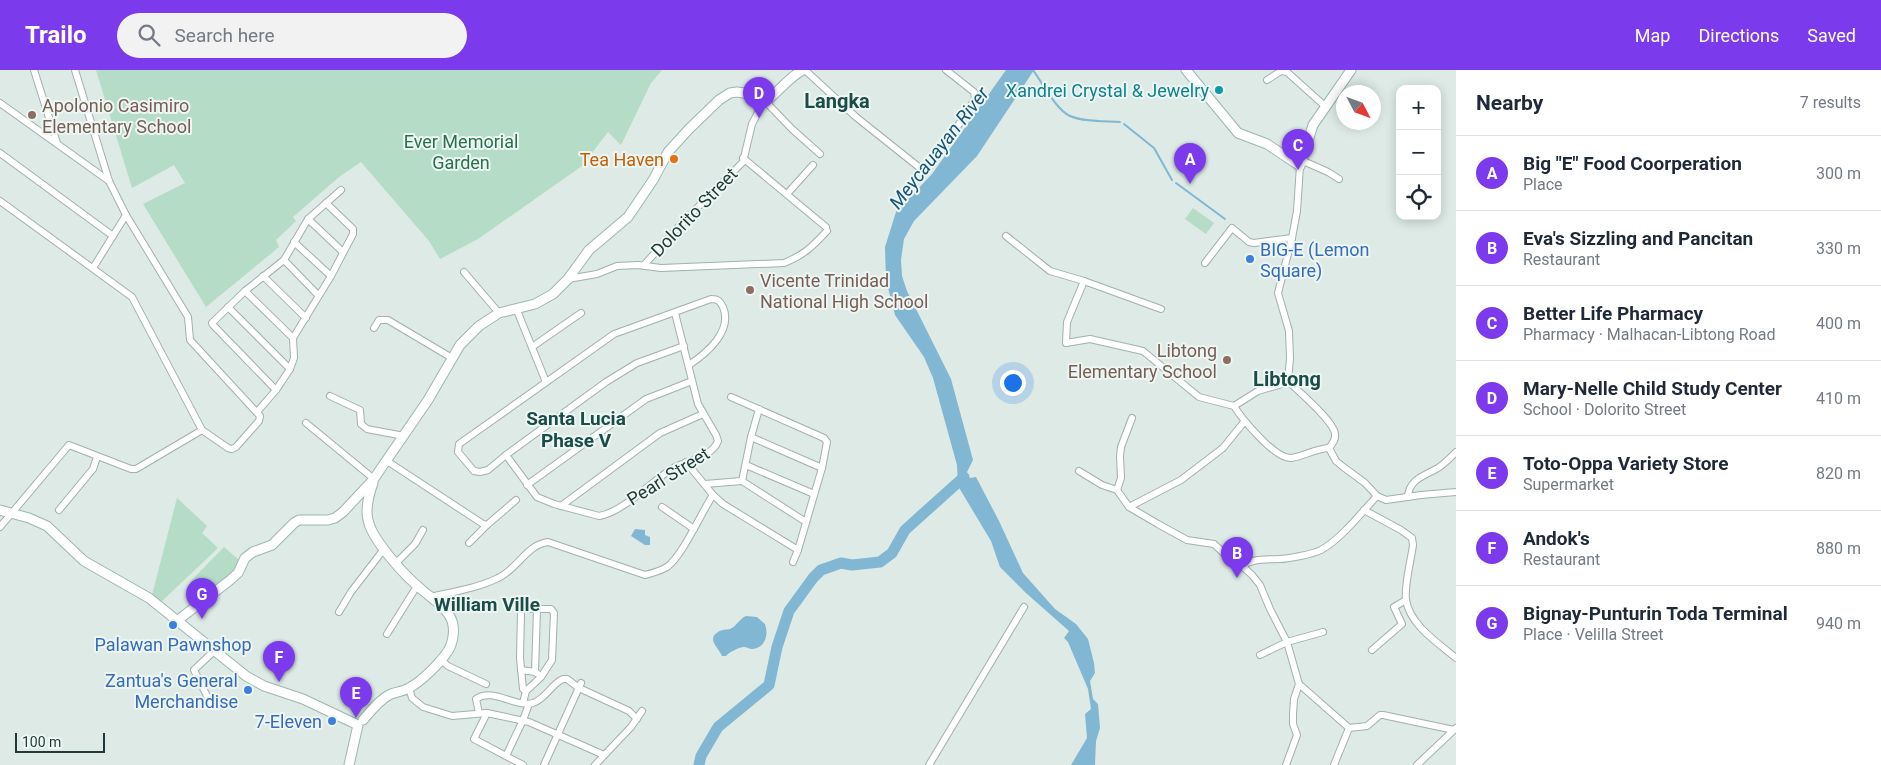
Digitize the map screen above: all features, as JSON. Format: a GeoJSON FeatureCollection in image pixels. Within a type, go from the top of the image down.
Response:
{"type":"FeatureCollection","features":[{"type":"Feature","properties":{"kind":"main road"},"geometry":{"type":"LineString","coordinates":[[178,620],[238,573],[246,558],[253,552],[272,545],[294,523],[299,520],[328,520],[335,518],[374,480],[428,400],[460,346],[480,326],[499,313],[535,304],[553,294],[568,279],[589,250],[628,217],[653,180],[668,152],[705,113],[730,93],[744,93],[764,102],[795,74],[804,70]]}},
{"type":"Feature","properties":{"kind":"main road"},"geometry":{"type":"LineString","coordinates":[[1186,70],[1238,133],[1267,144],[1300,163],[1313,125],[1351,70]]}},
{"type":"Feature","properties":{"kind":"main road"},"geometry":{"type":"LineString","coordinates":[[349,765],[360,722],[383,700],[390,695],[409,688],[441,660],[449,650],[453,638],[454,625],[449,614],[417,586],[396,563],[369,526],[367,517],[368,499],[374,480]]}},
{"type":"Feature","properties":{"kind":"main road"},"geometry":{"type":"LineString","coordinates":[[0,510],[47,526],[84,561],[149,598],[214,651],[256,682],[360,722]]}},
{"type":"Feature","properties":{"kind":"street"},"geometry":{"type":"LineString","coordinates":[[34,70],[57,143]]}},
{"type":"Feature","properties":{"kind":"street"},"geometry":{"type":"LineString","coordinates":[[0,201],[132,297],[202,430],[232,449],[236,447],[259,421],[260,416],[190,340],[188,317],[126,215],[109,181],[75,70]]}},
{"type":"Feature","properties":{"kind":"street"},"geometry":{"type":"LineString","coordinates":[[804,70],[856,117],[925,172],[975,99],[974,92],[946,70]]}},
{"type":"Feature","properties":{"kind":"street"},"geometry":{"type":"LineString","coordinates":[[1267,80],[1281,71],[1288,72],[1326,108]]}},
{"type":"Feature","properties":{"kind":"street"},"geometry":{"type":"LineString","coordinates":[[764,102],[820,154]]}},
{"type":"Feature","properties":{"kind":"street","name":"Dolorito Street"},"geometry":{"type":"LineString","coordinates":[[644,266],[700,204],[737,168],[744,158],[752,124],[764,102]]}},
{"type":"Feature","properties":{"kind":"street"},"geometry":{"type":"LineString","coordinates":[[0,103],[109,181]]}},
{"type":"Feature","properties":{"kind":"street"},"geometry":{"type":"LineString","coordinates":[[0,153],[113,236]]}},
{"type":"Feature","properties":{"kind":"street"},"geometry":{"type":"LineString","coordinates":[[568,279],[597,274],[617,266],[661,268],[784,263],[800,257],[811,249],[826,229],[744,158]]}},
{"type":"Feature","properties":{"kind":"street"},"geometry":{"type":"LineString","coordinates":[[1288,381],[1290,358],[1289,331],[1278,293],[1297,211],[1300,163],[1328,172],[1339,179]]}},
{"type":"Feature","properties":{"kind":"street"},"geometry":{"type":"LineString","coordinates":[[787,194],[813,166]]}},
{"type":"Feature","properties":{"kind":"street"},"geometry":{"type":"LineString","coordinates":[[276,390],[213,325],[213,320],[284,260],[308,219],[341,190]]}},
{"type":"Feature","properties":{"kind":"street"},"geometry":{"type":"LineString","coordinates":[[257,412],[276,390],[290,369],[294,358],[293,338],[331,276],[353,234],[353,229],[326,202]]}},
{"type":"Feature","properties":{"kind":"street"},"geometry":{"type":"LineString","coordinates":[[93,268],[126,215]]}},
{"type":"Feature","properties":{"kind":"street"},"geometry":{"type":"LineString","coordinates":[[308,219],[343,252]]}},
{"type":"Feature","properties":{"kind":"street"},"geometry":{"type":"LineString","coordinates":[[1205,263],[1232,228],[1254,243],[1292,238]]}},
{"type":"Feature","properties":{"kind":"street"},"geometry":{"type":"LineString","coordinates":[[1006,236],[1050,272],[1084,281],[1161,309]]}},
{"type":"Feature","properties":{"kind":"street"},"geometry":{"type":"LineString","coordinates":[[294,242],[331,276]]}},
{"type":"Feature","properties":{"kind":"street"},"geometry":{"type":"LineString","coordinates":[[284,260],[318,296]]}},
{"type":"Feature","properties":{"kind":"street"},"geometry":{"type":"LineString","coordinates":[[464,272],[499,313]]}},
{"type":"Feature","properties":{"kind":"street"},"geometry":{"type":"LineString","coordinates":[[263,276],[306,318]]}},
{"type":"Feature","properties":{"kind":"street"},"geometry":{"type":"LineString","coordinates":[[1084,281],[1067,322],[1066,343],[1090,339],[1143,351],[1199,398],[1234,406],[1258,391],[1288,381]]}},
{"type":"Feature","properties":{"kind":"street"},"geometry":{"type":"LineString","coordinates":[[245,291],[293,338]]}},
{"type":"Feature","properties":{"kind":"street"},"geometry":{"type":"LineString","coordinates":[[684,346],[637,363],[599,387],[488,470],[474,471],[458,452],[459,444],[614,334],[711,299],[716,299],[721,302],[725,312],[723,333],[698,359],[689,365]]}},
{"type":"Feature","properties":{"kind":"street"},"geometry":{"type":"LineString","coordinates":[[228,307],[290,369]]}},
{"type":"Feature","properties":{"kind":"street"},"geometry":{"type":"LineString","coordinates":[[516,308],[546,382]]}},
{"type":"Feature","properties":{"kind":"street","name":"Pearl Street"},"geometry":{"type":"LineString","coordinates":[[506,455],[537,497],[594,516],[606,514],[618,508],[660,477],[712,450],[716,445],[716,435],[698,404],[675,312]]}},
{"type":"Feature","properties":{"kind":"street"},"geometry":{"type":"LineString","coordinates":[[532,347],[581,313]]}},
{"type":"Feature","properties":{"kind":"street"},"geometry":{"type":"LineString","coordinates":[[374,328],[379,320],[388,320],[452,358]]}},
{"type":"Feature","properties":{"kind":"street"},"geometry":{"type":"LineString","coordinates":[[527,485],[646,398],[692,381]]}},
{"type":"Feature","properties":{"kind":"street"},"geometry":{"type":"LineString","coordinates":[[1288,381],[1318,410],[1335,432],[1335,439],[1329,448]]}},
{"type":"Feature","properties":{"kind":"street"},"geometry":{"type":"LineString","coordinates":[[330,396],[360,410],[361,424],[367,429],[404,436]]}},
{"type":"Feature","properties":{"kind":"street"},"geometry":{"type":"LineString","coordinates":[[731,397],[824,438],[827,442],[822,468],[793,562]]}},
{"type":"Feature","properties":{"kind":"street"},"geometry":{"type":"LineString","coordinates":[[1234,406],[1244,422],[1281,456],[1292,458],[1319,449],[1329,448]]}},
{"type":"Feature","properties":{"kind":"street"},"geometry":{"type":"LineString","coordinates":[[742,481],[758,409]]}},
{"type":"Feature","properties":{"kind":"street"},"geometry":{"type":"LineString","coordinates":[[561,506],[660,433],[703,414]]}},
{"type":"Feature","properties":{"kind":"street"},"geometry":{"type":"LineString","coordinates":[[1117,490],[1122,475],[1121,447],[1132,418]]}},
{"type":"Feature","properties":{"kind":"street"},"geometry":{"type":"LineString","coordinates":[[1129,507],[1182,480],[1223,448],[1244,422]]}},
{"type":"Feature","properties":{"kind":"street"},"geometry":{"type":"LineString","coordinates":[[306,423],[374,480]]}},
{"type":"Feature","properties":{"kind":"street"},"geometry":{"type":"LineString","coordinates":[[0,527],[69,445],[98,457],[136,469],[202,430]]}},
{"type":"Feature","properties":{"kind":"street"},"geometry":{"type":"LineString","coordinates":[[751,437],[822,468]]}},
{"type":"Feature","properties":{"kind":"street"},"geometry":{"type":"LineString","coordinates":[[1329,448],[1336,461],[1365,483],[1377,496],[1386,500],[1456,492]]}},
{"type":"Feature","properties":{"kind":"street"},"geometry":{"type":"LineString","coordinates":[[1408,497],[1411,484],[1440,467],[1456,452]]}},
{"type":"Feature","properties":{"kind":"street"},"geometry":{"type":"LineString","coordinates":[[59,510],[93,469],[98,457]]}},
{"type":"Feature","properties":{"kind":"street"},"geometry":{"type":"LineString","coordinates":[[387,461],[483,524],[487,524]]}},
{"type":"Feature","properties":{"kind":"street"},"geometry":{"type":"LineString","coordinates":[[686,462],[713,495],[736,513],[798,550]]}},
{"type":"Feature","properties":{"kind":"street"},"geometry":{"type":"LineString","coordinates":[[746,465],[814,494]]}},
{"type":"Feature","properties":{"kind":"street"},"geometry":{"type":"LineString","coordinates":[[1078,471],[1102,485],[1117,490],[1129,507],[1187,540],[1214,544],[1252,575],[1260,585],[1287,642],[1299,684],[1349,728],[1367,726],[1380,715],[1383,715],[1455,729]]}},
{"type":"Feature","properties":{"kind":"street"},"geometry":{"type":"LineString","coordinates":[[705,484],[742,481],[806,522]]}},
{"type":"Feature","properties":{"kind":"street"},"geometry":{"type":"LineString","coordinates":[[430,597],[499,578],[514,567],[531,549],[540,543],[548,542],[645,575],[656,573],[669,565],[694,529],[713,495]]}},
{"type":"Feature","properties":{"kind":"street"},"geometry":{"type":"LineString","coordinates":[[1242,566],[1247,562],[1256,560],[1282,560],[1320,551],[1340,535],[1377,496]]}},
{"type":"Feature","properties":{"kind":"street"},"geometry":{"type":"LineString","coordinates":[[469,543],[487,524],[516,500]]}},
{"type":"Feature","properties":{"kind":"street"},"geometry":{"type":"LineString","coordinates":[[662,507],[694,529]]}},
{"type":"Feature","properties":{"kind":"street"},"geometry":{"type":"LineString","coordinates":[[1364,510],[1412,538],[1413,546],[1406,600],[1417,624],[1456,658]]}},
{"type":"Feature","properties":{"kind":"street"},"geometry":{"type":"LineString","coordinates":[[396,563],[415,544],[424,530]]}},
{"type":"Feature","properties":{"kind":"street"},"geometry":{"type":"LineString","coordinates":[[339,612],[351,592],[384,549]]}},
{"type":"Feature","properties":{"kind":"street"},"geometry":{"type":"LineString","coordinates":[[387,634],[417,586]]}},
{"type":"Feature","properties":{"kind":"street"},"geometry":{"type":"LineString","coordinates":[[1372,650],[1402,624],[1394,607],[1406,600]]}},
{"type":"Feature","properties":{"kind":"street"},"geometry":{"type":"LineString","coordinates":[[929,765],[1024,607]]}},
{"type":"Feature","properties":{"kind":"street"},"geometry":{"type":"LineString","coordinates":[[506,756],[523,720],[526,703],[526,691],[523,689],[520,670],[521,612],[523,609],[551,609],[554,613],[552,660],[541,677],[526,691]]}},
{"type":"Feature","properties":{"kind":"street"},"geometry":{"type":"LineString","coordinates":[[535,672],[537,609]]}},
{"type":"Feature","properties":{"kind":"street"},"geometry":{"type":"LineString","coordinates":[[1260,656],[1287,642],[1323,632]]}},
{"type":"Feature","properties":{"kind":"street"},"geometry":{"type":"LineString","coordinates":[[211,704],[194,670],[214,651]]}},
{"type":"Feature","properties":{"kind":"street"},"geometry":{"type":"LineString","coordinates":[[441,660],[448,666],[486,684]]}},
{"type":"Feature","properties":{"kind":"street"},"geometry":{"type":"LineString","coordinates":[[520,670],[535,672],[541,677]]}},
{"type":"Feature","properties":{"kind":"street"},"geometry":{"type":"LineString","coordinates":[[523,765],[474,739],[483,713],[476,699],[486,696],[526,703],[541,699],[563,678],[629,711],[637,719]]}},
{"type":"Feature","properties":{"kind":"street"},"geometry":{"type":"LineString","coordinates":[[1286,765],[1297,735],[1293,724],[1293,714],[1294,699],[1299,684]]}},
{"type":"Feature","properties":{"kind":"street"},"geometry":{"type":"LineString","coordinates":[[544,765],[580,686]]}},
{"type":"Feature","properties":{"kind":"street"},"geometry":{"type":"LineString","coordinates":[[409,688],[412,698],[423,707],[452,716],[483,713],[523,720],[604,754]]}},
{"type":"Feature","properties":{"kind":"street"},"geometry":{"type":"LineString","coordinates":[[595,765],[631,727],[642,711]]}},
{"type":"Feature","properties":{"kind":"street"},"geometry":{"type":"LineString","coordinates":[[1334,765],[1349,728]]}},
{"type":"Feature","properties":{"kind":"street"},"geometry":{"type":"LineString","coordinates":[[1417,765],[1455,729]]}},
{"type":"Feature","properties":{"kind":"green space","name":"Ever Memorial Garden"},"geometry":{"type":"Polygon","coordinates":[[[96,70],[662,70],[651,83],[621,145],[608,132],[582,166],[478,239],[440,259],[429,241],[361,162],[339,177],[293,217],[296,221],[276,240],[279,247],[206,307],[143,204],[185,183],[174,165],[132,188],[96,70]]]}},
{"type":"Feature","properties":{"kind":"green space"},"geometry":{"type":"Polygon","coordinates":[[[1193,208],[1214,223],[1206,234],[1185,219],[1193,208]]]}},
{"type":"Feature","properties":{"kind":"green space"},"geometry":{"type":"Polygon","coordinates":[[[177,498],[207,526],[202,533],[218,548],[161,602],[152,595],[177,498]]]}},
{"type":"Feature","properties":{"kind":"green space"},"geometry":{"type":"Polygon","coordinates":[[[224,547],[239,560],[234,570],[206,596],[190,582],[224,547]]]}},
{"type":"Feature","properties":{"kind":"water"},"geometry":{"type":"Polygon","coordinates":[[[1006,70],[1034,70],[977,156],[914,221],[904,239],[901,260],[902,276],[907,291],[951,379],[973,460],[966,474],[970,478],[976,477],[1023,573],[1055,609],[1076,624],[1088,639],[1095,673],[1090,681],[1093,699],[1098,704],[1100,728],[1096,741],[1095,765],[1071,765],[1087,738],[1085,714],[1091,709],[1088,689],[1068,642],[1064,638],[1069,631],[1000,567],[991,541],[958,486],[957,465],[933,378],[924,357],[895,315],[886,280],[885,247],[896,212],[932,174],[1006,70]]]}},
{"type":"Feature","properties":{"kind":"water"},"geometry":{"type":"Polygon","coordinates":[[[635,529],[645,530],[645,535],[650,537],[650,545],[645,545],[631,536],[635,529]]]}},
{"type":"Feature","properties":{"kind":"water"},"geometry":{"type":"Polygon","coordinates":[[[746,616],[757,617],[765,624],[766,636],[763,644],[752,649],[742,647],[726,656],[722,656],[714,644],[713,638],[721,630],[732,628],[746,616]]]}},
{"type":"Feature","properties":{"kind":"waterway"},"geometry":{"type":"LineString","coordinates":[[1033,70],[1055,102],[1070,116],[1094,121],[1120,122]]}},
{"type":"Feature","properties":{"kind":"waterway"},"geometry":{"type":"LineString","coordinates":[[1124,124],[1154,148],[1172,180]]}},
{"type":"Feature","properties":{"kind":"waterway"},"geometry":{"type":"LineString","coordinates":[[1176,183],[1225,219]]}},
{"type":"Feature","properties":{"kind":"waterway"},"geometry":{"type":"LineString","coordinates":[[699,765],[701,756],[718,727],[769,685],[777,647],[789,611],[813,578],[821,570],[841,563],[852,565],[880,562],[892,553],[905,530],[964,477]]}},
{"type":"Feature","properties":{"kind":"place","name":"Xandrei Crystal & Jewelry"},"geometry":{"type":"Point","coordinates":[1219,90]}},
{"type":"Feature","properties":{"kind":"place","name":"Apolonio Casimiro Elementary School"},"geometry":{"type":"Point","coordinates":[32,115]}},
{"type":"Feature","properties":{"kind":"place","name":"Mary-Nelle Child Study Center"},"geometry":{"type":"Point","coordinates":[759,118]}},
{"type":"Feature","properties":{"kind":"place","name":"Tea Haven"},"geometry":{"type":"Point","coordinates":[674,159]}},
{"type":"Feature","properties":{"kind":"place","name":"Better Life Pharmacy"},"geometry":{"type":"Point","coordinates":[1298,170]}},
{"type":"Feature","properties":{"kind":"place","name":"Big \"E\" Food Coorperation"},"geometry":{"type":"Point","coordinates":[1190,184]}},
{"type":"Feature","properties":{"kind":"place","name":"BIG-E (Lemon Square)"},"geometry":{"type":"Point","coordinates":[1250,259]}},
{"type":"Feature","properties":{"kind":"place","name":"Vicente Trinidad National High School"},"geometry":{"type":"Point","coordinates":[750,290]}},
{"type":"Feature","properties":{"kind":"place","name":"Libtong Elementary School"},"geometry":{"type":"Point","coordinates":[1227,360]}},
{"type":"Feature","properties":{"kind":"place","name":"Eva's Sizzling and Pancitan"},"geometry":{"type":"Point","coordinates":[1237,578]}},
{"type":"Feature","properties":{"kind":"place","name":"Bignay-Punturin Toda Terminal"},"geometry":{"type":"Point","coordinates":[202,619]}},
{"type":"Feature","properties":{"kind":"place","name":"Palawan Pawnshop"},"geometry":{"type":"Point","coordinates":[173,625]}},
{"type":"Feature","properties":{"kind":"place","name":"Andok's"},"geometry":{"type":"Point","coordinates":[279,682]}},
{"type":"Feature","properties":{"kind":"place","name":"Zantua's General Merchandise"},"geometry":{"type":"Point","coordinates":[248,690]}},
{"type":"Feature","properties":{"kind":"place","name":"Toto-Oppa Variety Store"},"geometry":{"type":"Point","coordinates":[356,718]}},
{"type":"Feature","properties":{"kind":"place","name":"7-Eleven"},"geometry":{"type":"Point","coordinates":[332,721]}},
{"type":"Feature","properties":{"kind":"district","name":"Langka"},"geometry":{"type":"Point","coordinates":[837,101]}},
{"type":"Feature","properties":{"kind":"district","name":"Libtong"},"geometry":{"type":"Point","coordinates":[1287,379]}},
{"type":"Feature","properties":{"kind":"district","name":"Santa Lucia Phase V"},"geometry":{"type":"Point","coordinates":[576,429]}},
{"type":"Feature","properties":{"kind":"district","name":"William Ville"},"geometry":{"type":"Point","coordinates":[487,604]}},
{"type":"Feature","properties":{"kind":"water label","name":"Meycauayan River"},"geometry":{"type":"Point","coordinates":[939,148]}}]}
